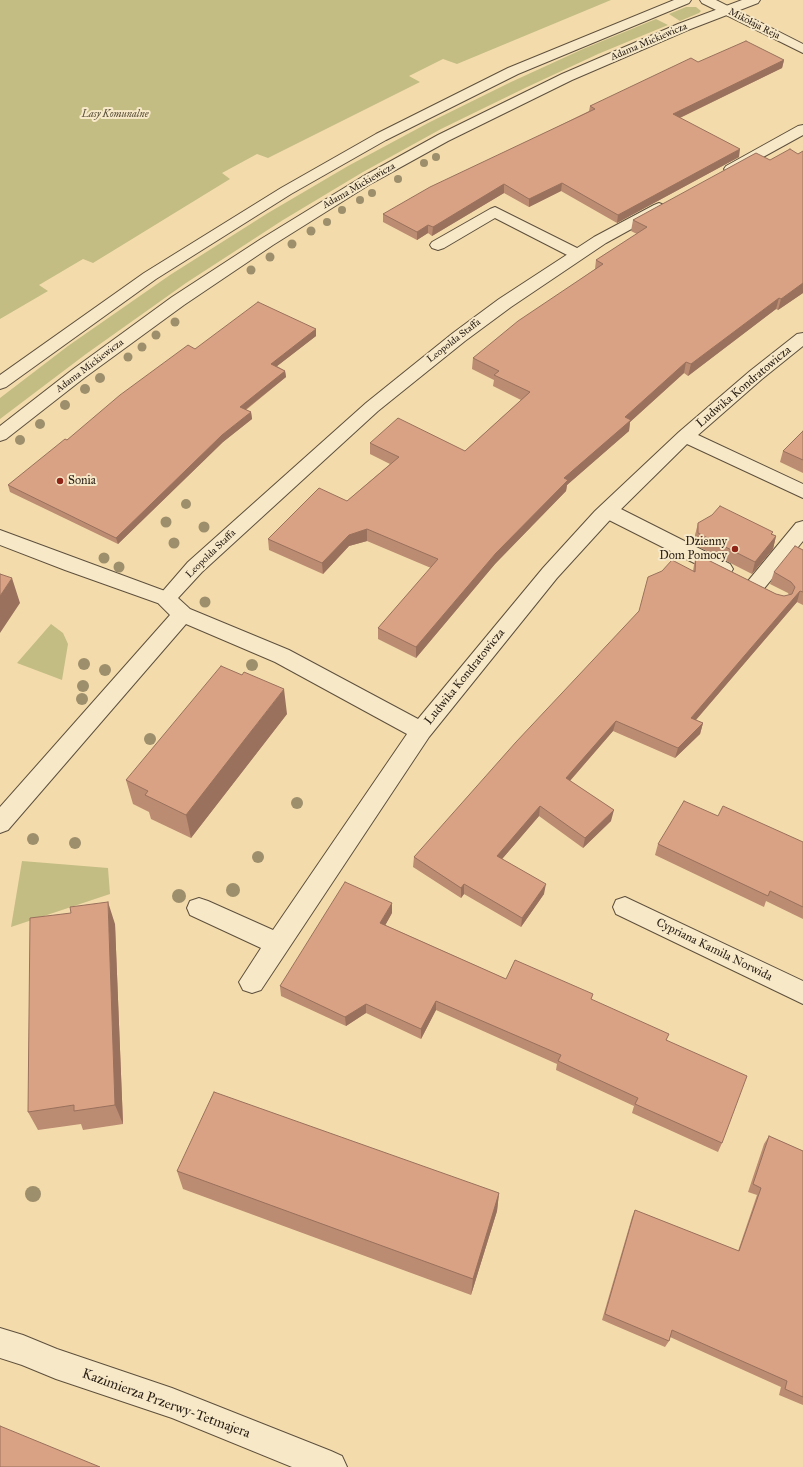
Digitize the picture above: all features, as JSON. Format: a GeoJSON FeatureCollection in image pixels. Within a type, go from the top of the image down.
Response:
{"type":"FeatureCollection","features":[{"type":"Feature","properties":{"kind":"street"},"geometry":{"type":"LineString","coordinates":[[0,383],[138,285],[212,236],[286,191],[382,137],[513,71],[685,0]]}},
{"type":"Feature","properties":{"kind":"street","name":"Mikołaja Reja"},"geometry":{"type":"LineString","coordinates":[[706,0],[803,49]]}},
{"type":"Feature","properties":{"kind":"street","name":"Adama Mickiewicza"},"geometry":{"type":"LineString","coordinates":[[0,435],[78,374],[178,301],[267,242],[367,180],[443,138],[521,99],[606,60],[726,10],[754,0]]}},
{"type":"Feature","properties":{"kind":"street"},"geometry":{"type":"LineString","coordinates":[[719,175],[803,129]]}},
{"type":"Feature","properties":{"kind":"street","name":"Leopolda Staffa"},"geometry":{"type":"LineString","coordinates":[[166,599],[195,568],[372,406],[505,303],[577,254],[670,202]]}},
{"type":"Feature","properties":{"kind":"street"},"geometry":{"type":"LineString","coordinates":[[438,245],[495,212],[577,254]]}},
{"type":"Feature","properties":{"kind":"street","name":"Ludwika Kondratowicza"},"geometry":{"type":"LineString","coordinates":[[252,982],[421,731],[550,573],[608,511],[685,436],[756,375],[803,338]]}},
{"type":"Feature","properties":{"kind":"street","name":"Ludwika Kondratowicza"},"geometry":{"type":"LineString","coordinates":[[685,436],[803,492]]}},
{"type":"Feature","properties":{"kind":"street"},"geometry":{"type":"LineString","coordinates":[[608,511],[774,596]]}},
{"type":"Feature","properties":{"kind":"street"},"geometry":{"type":"LineString","coordinates":[[754,586],[803,528]]}},
{"type":"Feature","properties":{"kind":"street"},"geometry":{"type":"LineString","coordinates":[[0,537],[72,566],[166,599],[183,614],[282,656],[421,731]]}},
{"type":"Feature","properties":{"kind":"street"},"geometry":{"type":"LineString","coordinates":[[0,823],[183,614]]}},
{"type":"Feature","properties":{"kind":"street","name":"Cypriana Kamila Norwida"},"geometry":{"type":"LineString","coordinates":[[625,907],[803,993]]}},
{"type":"Feature","properties":{"kind":"street"},"geometry":{"type":"LineString","coordinates":[[199,908],[277,944]]}},
{"type":"Feature","properties":{"kind":"street","name":"Kazimierza Przerwy-Tetmajera"},"geometry":{"type":"LineString","coordinates":[[0,1343],[23,1350],[56,1364],[172,1403],[331,1467]]}},
{"type":"Feature","properties":{"kind":"green space","name":"Lasy Komunalne"},"geometry":{"type":"Polygon","coordinates":[[[0,0],[611,0],[457,64],[443,59],[409,76],[420,82],[268,158],[257,154],[222,173],[230,179],[93,263],[83,259],[39,285],[48,291],[0,319],[0,0]]]}},
{"type":"Feature","properties":{"kind":"green space"},"geometry":{"type":"Polygon","coordinates":[[[686,7],[696,7],[701,11],[680,21],[669,14],[686,7]]]}},
{"type":"Feature","properties":{"kind":"green space"},"geometry":{"type":"Polygon","coordinates":[[[656,19],[668,25],[598,54],[441,129],[363,172],[283,220],[186,283],[86,354],[0,419],[0,398],[68,346],[170,275],[268,213],[348,166],[430,122],[511,82],[583,49],[656,19]]]}},
{"type":"Feature","properties":{"kind":"green space"},"geometry":{"type":"Polygon","coordinates":[[[51,624],[63,633],[68,644],[62,680],[17,663],[51,624]]]}},
{"type":"Feature","properties":{"kind":"green space"},"geometry":{"type":"Polygon","coordinates":[[[22,861],[108,868],[110,894],[11,927],[22,861]]]}},
{"type":"Feature","properties":{"kind":"building"},"geometry":{"type":"Polygon","coordinates":[[[746,41],[784,60],[673,114],[740,149],[618,215],[562,183],[529,199],[504,184],[433,227],[428,225],[417,232],[383,214],[430,187],[595,109],[590,106],[691,58],[698,62],[746,41]]]}},
{"type":"Feature","properties":{"kind":"building"},"geometry":{"type":"Polygon","coordinates":[[[790,149],[798,154],[803,151],[803,283],[781,299],[779,298],[691,364],[686,362],[625,417],[631,420],[564,478],[568,480],[496,553],[416,647],[378,628],[438,559],[367,529],[349,535],[322,563],[268,539],[319,488],[347,501],[399,457],[370,443],[398,418],[465,451],[530,392],[494,375],[499,371],[473,358],[518,321],[603,264],[596,260],[647,227],[633,220],[756,153],[770,160],[790,149]]]}},
{"type":"Feature","properties":{"kind":"building"},"geometry":{"type":"Polygon","coordinates":[[[258,302],[316,329],[271,364],[285,371],[240,407],[251,412],[222,435],[116,538],[8,485],[65,439],[67,440],[120,395],[188,345],[195,349],[258,302]]]}},
{"type":"Feature","properties":{"kind":"building"},"geometry":{"type":"Polygon","coordinates":[[[803,431],[803,460],[783,451],[803,431]]]}},
{"type":"Feature","properties":{"kind":"building"},"geometry":{"type":"Polygon","coordinates":[[[720,506],[773,532],[771,534],[776,536],[755,562],[698,533],[698,523],[712,515],[720,506]]]}},
{"type":"Feature","properties":{"kind":"building"},"geometry":{"type":"Polygon","coordinates":[[[795,546],[803,550],[803,592],[800,591],[691,718],[703,723],[678,748],[616,721],[566,778],[614,810],[585,838],[540,806],[497,856],[546,884],[522,918],[464,884],[461,888],[414,857],[516,742],[639,611],[648,577],[662,571],[672,560],[695,572],[696,554],[776,594],[784,596],[792,594],[795,587],[791,582],[774,572],[795,546]]]}},
{"type":"Feature","properties":{"kind":"building"},"geometry":{"type":"Polygon","coordinates":[[[0,574],[12,578],[0,596],[0,574]]]}},
{"type":"Feature","properties":{"kind":"building"},"geometry":{"type":"Polygon","coordinates":[[[221,666],[242,675],[244,672],[284,689],[186,815],[145,795],[148,791],[126,780],[221,666]]]}},
{"type":"Feature","properties":{"kind":"building"},"geometry":{"type":"Polygon","coordinates":[[[684,801],[718,816],[723,806],[803,842],[803,907],[770,891],[768,896],[658,844],[684,801]]]}},
{"type":"Feature","properties":{"kind":"building"},"geometry":{"type":"Polygon","coordinates":[[[345,882],[392,903],[380,923],[506,979],[515,960],[593,994],[591,999],[669,1034],[666,1040],[747,1076],[722,1143],[635,1104],[638,1098],[558,1061],[561,1055],[436,1001],[421,1029],[366,1004],[345,1017],[280,986],[345,882]]]}},
{"type":"Feature","properties":{"kind":"building"},"geometry":{"type":"Polygon","coordinates":[[[108,902],[115,1105],[74,1111],[74,1105],[28,1112],[30,918],[71,913],[70,907],[108,902]]]}},
{"type":"Feature","properties":{"kind":"building"},"geometry":{"type":"Polygon","coordinates":[[[214,1092],[499,1193],[473,1279],[177,1171],[214,1092]]]}},
{"type":"Feature","properties":{"kind":"building"},"geometry":{"type":"Polygon","coordinates":[[[769,1136],[803,1151],[803,1397],[785,1389],[787,1381],[672,1330],[669,1341],[605,1314],[635,1210],[739,1251],[761,1188],[753,1184],[769,1136]]]}},
{"type":"Feature","properties":{"kind":"building"},"geometry":{"type":"Polygon","coordinates":[[[0,1426],[100,1467],[0,1467],[0,1426]]]}},
{"type":"Feature","properties":{"kind":"place","name":"Sonia"},"geometry":{"type":"Point","coordinates":[60,481]}},
{"type":"Feature","properties":{"kind":"place","name":"Dzienny Dom Pomocy"},"geometry":{"type":"Point","coordinates":[735,549]}}]}
